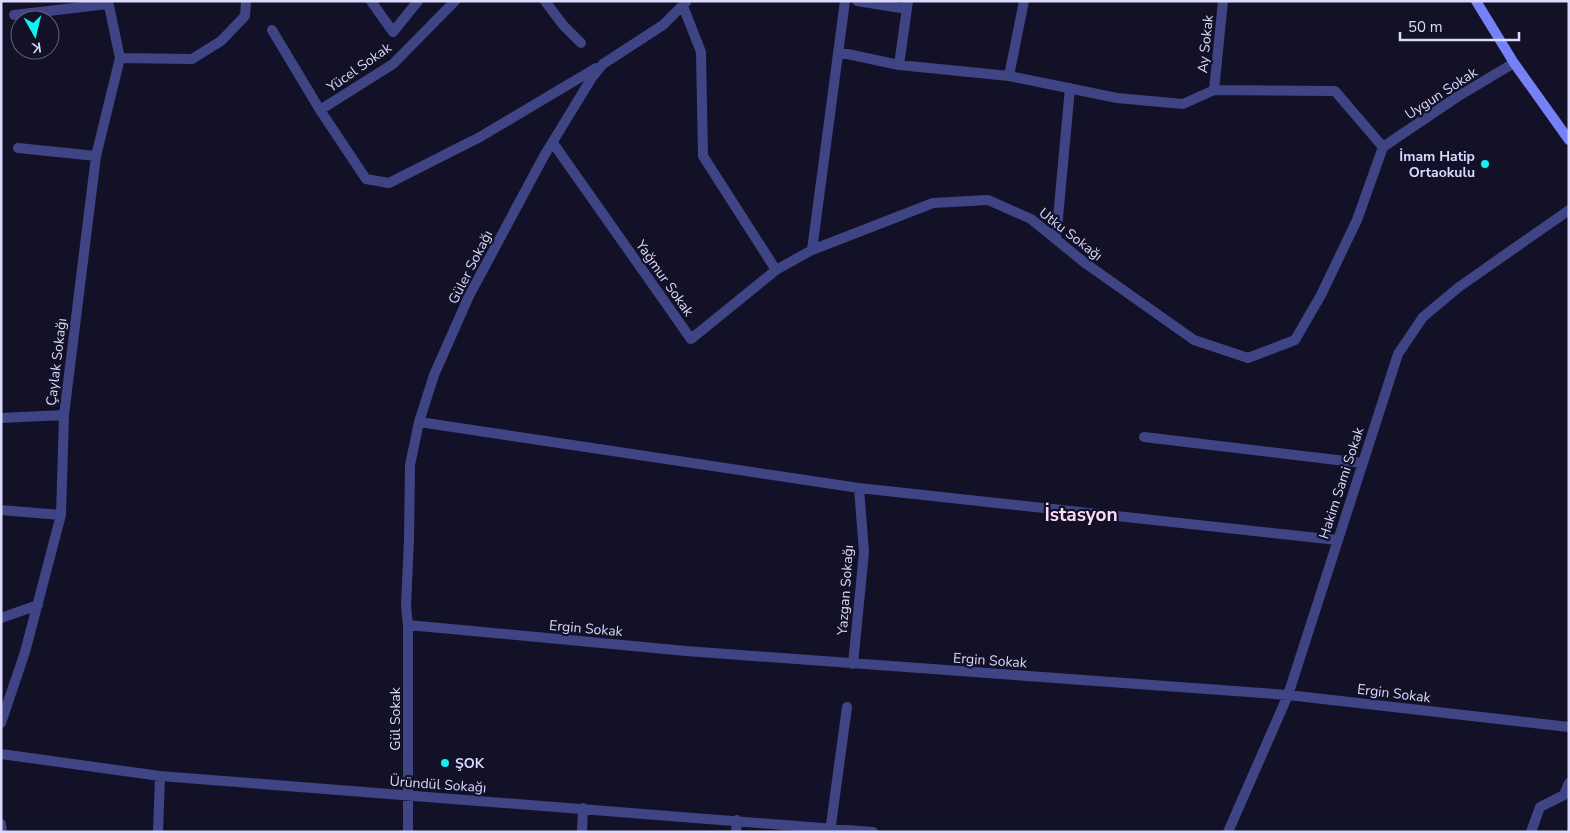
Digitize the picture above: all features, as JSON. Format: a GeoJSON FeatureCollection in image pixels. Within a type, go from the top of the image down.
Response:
{"type":"FeatureCollection","features":[{"type":"Feature","properties":{"kind":"street"},"geometry":{"type":"LineString","coordinates":[[120,58],[192,59],[221,41],[245,16],[246,1]]}},
{"type":"Feature","properties":{"kind":"street","name":"Yücel Sokak"},"geometry":{"type":"LineString","coordinates":[[371,1],[393,32],[418,1]]}},
{"type":"Feature","properties":{"kind":"street"},"geometry":{"type":"LineString","coordinates":[[545,1],[563,25],[581,43]]}},
{"type":"Feature","properties":{"kind":"street"},"geometry":{"type":"LineString","coordinates":[[812,250],[845,1]]}},
{"type":"Feature","properties":{"kind":"street"},"geometry":{"type":"LineString","coordinates":[[858,1],[908,5],[899,65]]}},
{"type":"Feature","properties":{"kind":"street"},"geometry":{"type":"LineString","coordinates":[[1009,76],[1024,1]]}},
{"type":"Feature","properties":{"kind":"street","name":"Ay Sokak"},"geometry":{"type":"LineString","coordinates":[[1214,90],[1223,1]]}},
{"type":"Feature","properties":{"kind":"street"},"geometry":{"type":"LineString","coordinates":[[1476,1],[1514,63],[1569,140]]}},
{"type":"Feature","properties":{"kind":"street","name":"Yücel Sokak"},"geometry":{"type":"LineString","coordinates":[[320,110],[393,64],[455,2]]}},
{"type":"Feature","properties":{"kind":"street"},"geometry":{"type":"LineString","coordinates":[[53,10],[108,3]]}},
{"type":"Feature","properties":{"kind":"street","name":"Çaylak Sokağı"},"geometry":{"type":"LineString","coordinates":[[1,723],[25,652],[61,515],[64,415],[96,156],[120,58],[108,3]]}},
{"type":"Feature","properties":{"kind":"street"},"geometry":{"type":"LineString","coordinates":[[685,4],[701,52],[703,156],[776,270]]}},
{"type":"Feature","properties":{"kind":"street","name":"Güler Sokağı"},"geometry":{"type":"LineString","coordinates":[[406,606],[410,465],[418,422],[434,375],[469,296],[544,156],[591,79],[603,64],[663,25],[685,4]]}},
{"type":"Feature","properties":{"kind":"street"},"geometry":{"type":"LineString","coordinates":[[272,30],[320,110],[366,180],[388,183],[480,137],[603,64]]}},
{"type":"Feature","properties":{"kind":"street"},"geometry":{"type":"LineString","coordinates":[[838,52],[899,65],[1009,76],[1118,98],[1183,104],[1214,90],[1335,91],[1383,147]]}},
{"type":"Feature","properties":{"kind":"street","name":"Uygun Sokak"},"geometry":{"type":"LineString","coordinates":[[1383,147],[1457,97],[1514,63]]}},
{"type":"Feature","properties":{"kind":"street"},"geometry":{"type":"LineString","coordinates":[[1056,239],[1070,88]]}},
{"type":"Feature","properties":{"kind":"street","name":"Yağmur Sokak"},"geometry":{"type":"LineString","coordinates":[[553,143],[691,339],[776,270]]}},
{"type":"Feature","properties":{"kind":"street","name":"Utku Sokağı"},"geometry":{"type":"LineString","coordinates":[[776,270],[812,250],[933,203],[988,200],[1032,219],[1085,263],[1194,340],[1248,358],[1295,340],[1321,295],[1357,220],[1383,147]]}},
{"type":"Feature","properties":{"kind":"street"},"geometry":{"type":"LineString","coordinates":[[18,148],[96,156]]}},
{"type":"Feature","properties":{"kind":"street","name":"Hakim Sami Sokak"},"geometry":{"type":"LineString","coordinates":[[1228,832],[1288,695],[1398,354],[1423,317],[1459,287],[1569,210]]}},
{"type":"Feature","properties":{"kind":"street"},"geometry":{"type":"LineString","coordinates":[[1,418],[64,415]]}},
{"type":"Feature","properties":{"kind":"street"},"geometry":{"type":"LineString","coordinates":[[418,422],[859,488],[1337,540]]}},
{"type":"Feature","properties":{"kind":"street"},"geometry":{"type":"LineString","coordinates":[[1144,437],[1362,463]]}},
{"type":"Feature","properties":{"kind":"street","name":"Yazgan Sokağı"},"geometry":{"type":"LineString","coordinates":[[853,664],[864,552],[859,488]]}},
{"type":"Feature","properties":{"kind":"street"},"geometry":{"type":"LineString","coordinates":[[1,510],[61,515]]}},
{"type":"Feature","properties":{"kind":"street"},"geometry":{"type":"LineString","coordinates":[[1,618],[38,605]]}},
{"type":"Feature","properties":{"kind":"street","name":"Gül Sokak"},"geometry":{"type":"LineString","coordinates":[[406,606],[408,625],[408,832]]}},
{"type":"Feature","properties":{"kind":"street","name":"Ergin Sokak"},"geometry":{"type":"LineString","coordinates":[[408,625],[686,651],[1288,695],[1569,727]]}},
{"type":"Feature","properties":{"kind":"street"},"geometry":{"type":"LineString","coordinates":[[830,830],[847,707]]}},
{"type":"Feature","properties":{"kind":"street","name":"Üründül Sokağı"},"geometry":{"type":"LineString","coordinates":[[1,754],[160,776],[873,832]]}},
{"type":"Feature","properties":{"kind":"street"},"geometry":{"type":"LineString","coordinates":[[158,832],[160,776]]}},
{"type":"Feature","properties":{"kind":"street"},"geometry":{"type":"LineString","coordinates":[[1531,832],[1540,807],[1564,795],[1569,783]]}},
{"type":"Feature","properties":{"kind":"street"},"geometry":{"type":"LineString","coordinates":[[582,832],[583,808]]}},
{"type":"Feature","properties":{"kind":"street"},"geometry":{"type":"LineString","coordinates":[[736,832],[737,820]]}},
{"type":"Feature","properties":{"kind":"street"},"geometry":{"type":"LineString","coordinates":[[1,824],[2,832]]}},
{"type":"Feature","properties":{"kind":"place","name":"İmam Hatip Ortaokulu"},"geometry":{"type":"Point","coordinates":[1485,164]}},
{"type":"Feature","properties":{"kind":"place","name":"ŞOK"},"geometry":{"type":"Point","coordinates":[445,763]}},
{"type":"Feature","properties":{"kind":"district","name":"İstasyon"},"geometry":{"type":"Point","coordinates":[1081,514]}}]}
